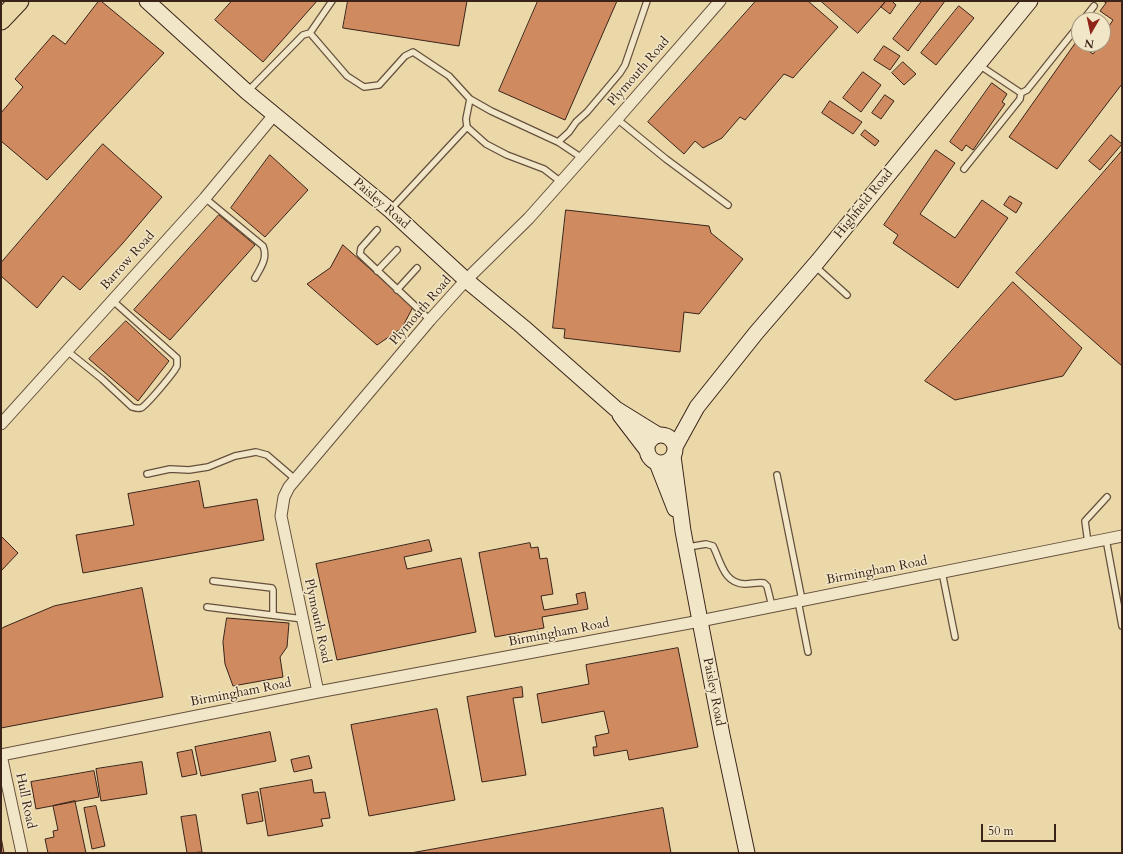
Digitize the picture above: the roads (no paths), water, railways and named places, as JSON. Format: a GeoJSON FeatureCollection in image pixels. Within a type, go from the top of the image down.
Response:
{"type":"FeatureCollection","features":[{"type":"Feature","properties":{"kind":"highway"},"geometry":{"type":"LineString","coordinates":[[1,20],[19,1]]}},
{"type":"Feature","properties":{"kind":"main road","name":"Paisley Road"},"geometry":{"type":"LineString","coordinates":[[147,1],[247,92],[390,210],[466,280],[523,327],[616,409],[660,435]]}},
{"type":"Feature","properties":{"kind":"main road","name":"Highfield Road"},"geometry":{"type":"LineString","coordinates":[[674,452],[697,407],[756,333],[814,265],[1030,1]]}},
{"type":"Feature","properties":{"kind":"main road","name":"Highfield Road"},"geometry":{"type":"LineString","coordinates":[[660,435],[697,407]]}},
{"type":"Feature","properties":{"kind":"main road","name":"Paisley Road"},"geometry":{"type":"LineString","coordinates":[[616,409],[646,450]]}},
{"type":"Feature","properties":{"kind":"main road"},"geometry":{"type":"LineString","coordinates":[[660,435],[671,439],[674,452],[666,462],[657,463],[651,459],[646,450],[648,442],[654,436],[660,435]]}},
{"type":"Feature","properties":{"kind":"main road","name":"Paisley Road"},"geometry":{"type":"LineString","coordinates":[[674,452],[686,548],[722,736],[747,853]]}},
{"type":"Feature","properties":{"kind":"main road","name":"Paisley Road"},"geometry":{"type":"LineString","coordinates":[[657,463],[683,531]]}},
{"type":"Feature","properties":{"kind":"street","name":"Plymouth Road"},"geometry":{"type":"LineString","coordinates":[[318,692],[281,516],[284,497],[289,487],[430,320],[466,280],[528,218],[561,182],[720,1]]}},
{"type":"Feature","properties":{"kind":"street","name":"Barrow Road"},"geometry":{"type":"LineString","coordinates":[[1,424],[66,350],[87,329],[205,198],[274,115]]}},
{"type":"Feature","properties":{"kind":"street","name":"Birmingham Road"},"geometry":{"type":"LineString","coordinates":[[1,755],[318,692],[700,621],[1122,536]]}},
{"type":"Feature","properties":{"kind":"street","name":"Hull Road"},"geometry":{"type":"LineString","coordinates":[[1,755],[22,853]]}},
{"type":"Feature","properties":{"kind":"lane"},"geometry":{"type":"LineString","coordinates":[[247,92],[303,35],[310,33],[332,1]]}},
{"type":"Feature","properties":{"kind":"lane"},"geometry":{"type":"LineString","coordinates":[[558,142],[587,112],[620,73],[625,65],[647,1]]}},
{"type":"Feature","properties":{"kind":"lane"},"geometry":{"type":"LineString","coordinates":[[1089,12],[1094,6]]}},
{"type":"Feature","properties":{"kind":"lane"},"geometry":{"type":"LineString","coordinates":[[310,33],[347,76],[364,87],[379,85],[405,56],[413,52],[449,76],[470,100],[558,142],[582,158]]}},
{"type":"Feature","properties":{"kind":"lane"},"geometry":{"type":"LineString","coordinates":[[1021,93],[1027,90],[1071,35]]}},
{"type":"Feature","properties":{"kind":"lane"},"geometry":{"type":"LineString","coordinates":[[978,64],[1021,93]]}},
{"type":"Feature","properties":{"kind":"lane"},"geometry":{"type":"LineString","coordinates":[[964,169],[1020,99],[1021,93]]}},
{"type":"Feature","properties":{"kind":"lane"},"geometry":{"type":"LineString","coordinates":[[470,100],[466,119],[467,127],[486,144],[507,155],[544,169],[561,182]]}},
{"type":"Feature","properties":{"kind":"lane"},"geometry":{"type":"LineString","coordinates":[[617,119],[666,159],[728,205]]}},
{"type":"Feature","properties":{"kind":"lane"},"geometry":{"type":"LineString","coordinates":[[390,210],[467,127]]}},
{"type":"Feature","properties":{"kind":"lane"},"geometry":{"type":"LineString","coordinates":[[205,198],[263,246],[265,259],[255,278]]}},
{"type":"Feature","properties":{"kind":"lane"},"geometry":{"type":"LineString","coordinates":[[377,230],[361,248],[360,254],[430,320]]}},
{"type":"Feature","properties":{"kind":"lane"},"geometry":{"type":"LineString","coordinates":[[377,271],[397,250]]}},
{"type":"Feature","properties":{"kind":"lane"},"geometry":{"type":"LineString","coordinates":[[814,265],[847,295]]}},
{"type":"Feature","properties":{"kind":"lane"},"geometry":{"type":"LineString","coordinates":[[397,290],[417,268]]}},
{"type":"Feature","properties":{"kind":"lane"},"geometry":{"type":"LineString","coordinates":[[66,350],[102,379],[132,407],[137,409],[141,408],[147,403],[174,371],[177,366],[177,358],[112,300]]}},
{"type":"Feature","properties":{"kind":"lane"},"geometry":{"type":"LineString","coordinates":[[147,474],[170,469],[189,470],[208,467],[236,456],[256,452],[267,455],[295,479]]}},
{"type":"Feature","properties":{"kind":"lane"},"geometry":{"type":"LineString","coordinates":[[777,475],[808,652]]}},
{"type":"Feature","properties":{"kind":"lane"},"geometry":{"type":"LineString","coordinates":[[1088,543],[1085,521],[1107,497]]}},
{"type":"Feature","properties":{"kind":"lane"},"geometry":{"type":"LineString","coordinates":[[1106,539],[1122,626]]}},
{"type":"Feature","properties":{"kind":"lane"},"geometry":{"type":"LineString","coordinates":[[686,548],[706,544],[713,546],[725,574],[736,582],[746,584],[758,582],[764,583],[767,586],[772,606]]}},
{"type":"Feature","properties":{"kind":"lane"},"geometry":{"type":"LineString","coordinates":[[942,572],[955,637]]}},
{"type":"Feature","properties":{"kind":"lane"},"geometry":{"type":"LineString","coordinates":[[213,581],[272,588],[273,615]]}},
{"type":"Feature","properties":{"kind":"lane"},"geometry":{"type":"LineString","coordinates":[[207,607],[303,619]]}}]}
